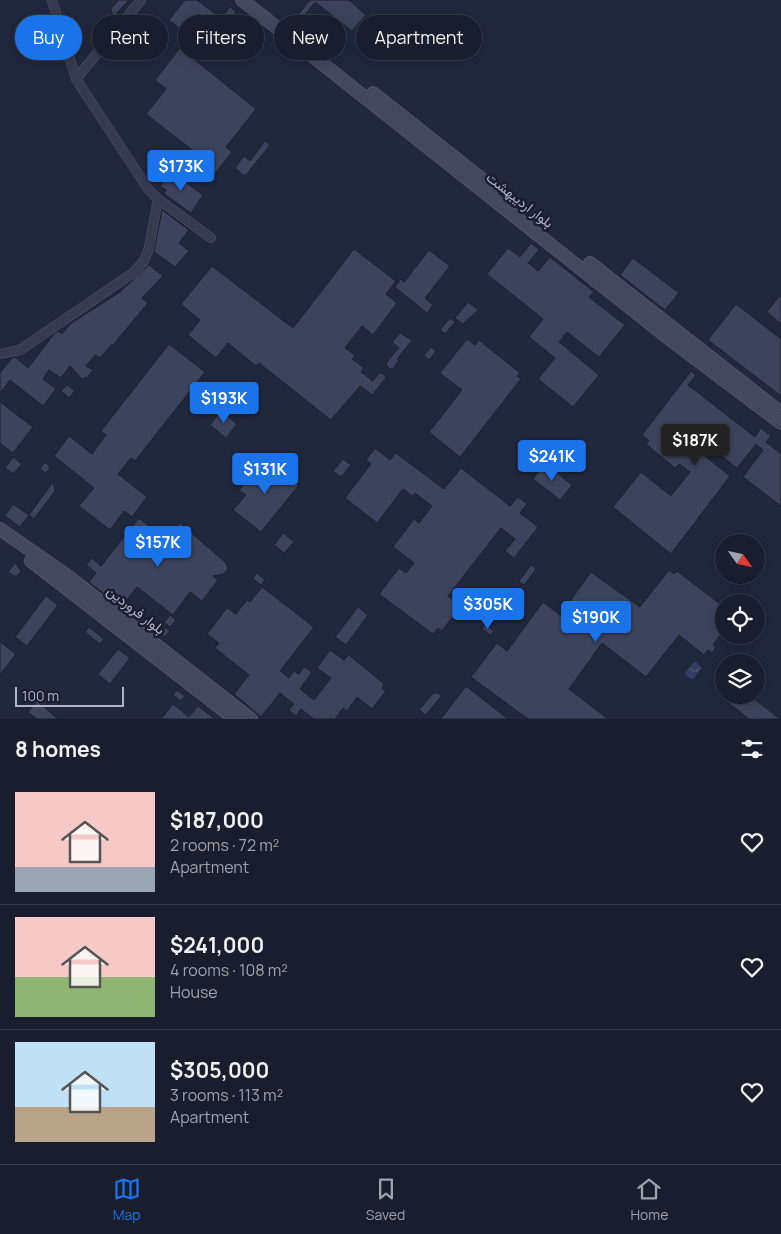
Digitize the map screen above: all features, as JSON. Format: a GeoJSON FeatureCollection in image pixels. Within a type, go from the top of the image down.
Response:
{"type":"FeatureCollection","features":[{"type":"Feature","properties":{"kind":"street"},"geometry":{"type":"LineString","coordinates":[[52,0],[76,79],[148,189],[158,199],[212,238]]}},
{"type":"Feature","properties":{"kind":"street"},"geometry":{"type":"LineString","coordinates":[[76,79],[141,0]]}},
{"type":"Feature","properties":{"kind":"street","name":"بلوار اردیبهشت"},"geometry":{"type":"LineString","coordinates":[[242,0],[672,341],[781,423]]}},
{"type":"Feature","properties":{"kind":"street","name":"بلوار اردیبهشت"},"geometry":{"type":"LineString","coordinates":[[256,0],[781,413]]}},
{"type":"Feature","properties":{"kind":"street"},"geometry":{"type":"LineString","coordinates":[[0,354],[20,350],[133,273],[144,261],[149,248],[158,199]]}},
{"type":"Feature","properties":{"kind":"street","name":"بلوار فروردین"},"geometry":{"type":"LineString","coordinates":[[0,529],[69,577],[234,719]]}},
{"type":"Feature","properties":{"kind":"street","name":"بلوار فروردین"},"geometry":{"type":"LineString","coordinates":[[0,537],[171,663],[251,719]]}},
{"type":"Feature","properties":{"kind":"water"},"geometry":{"type":"Polygon","coordinates":[[[694,662],[698,663],[701,668],[693,679],[689,678],[685,673],[694,662]]]}},
{"type":"Feature","properties":{"kind":"building"},"geometry":{"type":"Polygon","coordinates":[[[119,0],[129,0],[115,15],[113,15],[111,8],[119,0]]]}},
{"type":"Feature","properties":{"kind":"building"},"geometry":{"type":"Polygon","coordinates":[[[185,0],[197,0],[217,15],[178,15],[178,27],[169,20],[185,0]]]}},
{"type":"Feature","properties":{"kind":"building"},"geometry":{"type":"Polygon","coordinates":[[[310,0],[349,0],[366,15],[356,15],[356,26],[352,31],[346,26],[346,15],[332,15],[315,2],[305,15],[298,15],[310,0]]]}},
{"type":"Feature","properties":{"kind":"building"},"geometry":{"type":"Polygon","coordinates":[[[230,7],[236,12],[234,15],[223,15],[230,7]]]}},
{"type":"Feature","properties":{"kind":"building"},"geometry":{"type":"Polygon","coordinates":[[[178,51],[178,60],[195,60],[256,109],[226,147],[232,152],[214,175],[192,158],[196,153],[146,114],[166,89],[155,80],[178,51]]]}},
{"type":"Feature","properties":{"kind":"building"},"geometry":{"type":"Polygon","coordinates":[[[265,141],[270,145],[245,176],[235,168],[244,156],[250,161],[265,141]]]}},
{"type":"Feature","properties":{"kind":"building"},"geometry":{"type":"Polygon","coordinates":[[[170,171],[203,195],[191,213],[164,194],[166,190],[160,186],[170,171]]]}},
{"type":"Feature","properties":{"kind":"building"},"geometry":{"type":"Polygon","coordinates":[[[162,210],[189,230],[179,243],[189,251],[175,267],[154,252],[162,210]]]}},
{"type":"Feature","properties":{"kind":"building"},"geometry":{"type":"Polygon","coordinates":[[[531,243],[539,250],[528,263],[538,271],[550,257],[594,292],[589,297],[625,325],[599,357],[567,332],[559,342],[599,375],[573,407],[538,379],[555,358],[529,337],[543,319],[487,274],[508,248],[520,257],[531,243]]]}},
{"type":"Feature","properties":{"kind":"building"},"geometry":{"type":"Polygon","coordinates":[[[354,249],[396,281],[386,294],[397,303],[373,335],[362,326],[345,348],[355,355],[352,359],[364,368],[361,372],[373,381],[379,373],[384,374],[386,378],[372,395],[360,386],[331,420],[259,363],[256,366],[228,343],[216,358],[188,335],[200,320],[181,304],[212,266],[293,328],[354,249]]]}},
{"type":"Feature","properties":{"kind":"building"},"geometry":{"type":"Polygon","coordinates":[[[429,250],[450,266],[425,298],[433,305],[427,313],[395,287],[401,279],[404,282],[429,250]]]}},
{"type":"Feature","properties":{"kind":"building"},"geometry":{"type":"Polygon","coordinates":[[[633,258],[679,293],[665,310],[620,275],[633,258]]]}},
{"type":"Feature","properties":{"kind":"building"},"geometry":{"type":"Polygon","coordinates":[[[149,265],[163,276],[142,298],[148,303],[113,345],[100,358],[95,355],[86,366],[93,370],[87,378],[85,377],[83,380],[70,366],[61,378],[49,370],[43,379],[56,389],[43,406],[10,380],[0,393],[0,373],[12,358],[15,357],[28,368],[54,334],[58,331],[62,334],[70,324],[120,292],[149,265]]]}},
{"type":"Feature","properties":{"kind":"building"},"geometry":{"type":"Polygon","coordinates":[[[781,294],[781,324],[767,312],[781,294]]]}},
{"type":"Feature","properties":{"kind":"building"},"geometry":{"type":"Polygon","coordinates":[[[468,302],[478,310],[463,324],[455,318],[468,302]]]}},
{"type":"Feature","properties":{"kind":"building"},"geometry":{"type":"Polygon","coordinates":[[[736,304],[781,339],[781,396],[708,340],[736,304]]]}},
{"type":"Feature","properties":{"kind":"building"},"geometry":{"type":"Polygon","coordinates":[[[450,318],[455,322],[445,334],[440,330],[450,318]]]}},
{"type":"Feature","properties":{"kind":"building"},"geometry":{"type":"Polygon","coordinates":[[[400,333],[412,340],[397,359],[399,360],[393,369],[389,369],[386,363],[399,348],[392,342],[400,333]]]}},
{"type":"Feature","properties":{"kind":"building"},"geometry":{"type":"Polygon","coordinates":[[[467,339],[475,345],[479,340],[520,373],[517,376],[521,379],[460,457],[429,432],[462,390],[440,373],[467,339]]]}},
{"type":"Feature","properties":{"kind":"building"},"geometry":{"type":"Polygon","coordinates":[[[169,344],[205,372],[135,461],[131,458],[118,474],[147,497],[132,517],[124,511],[110,530],[79,506],[94,488],[54,456],[69,436],[92,454],[106,435],[101,431],[169,344]]]}},
{"type":"Feature","properties":{"kind":"building"},"geometry":{"type":"Polygon","coordinates":[[[431,347],[436,351],[429,360],[424,355],[431,347]]]}},
{"type":"Feature","properties":{"kind":"building"},"geometry":{"type":"Polygon","coordinates":[[[691,371],[696,375],[688,385],[755,437],[761,428],[771,436],[766,442],[781,454],[781,506],[743,477],[763,450],[756,444],[737,468],[692,433],[686,441],[730,476],[671,554],[613,507],[641,472],[671,496],[690,472],[679,464],[675,468],[646,444],[649,441],[642,435],[691,371]]]}},
{"type":"Feature","properties":{"kind":"building"},"geometry":{"type":"Polygon","coordinates":[[[67,385],[75,391],[69,398],[61,391],[67,385]]]}},
{"type":"Feature","properties":{"kind":"building"},"geometry":{"type":"Polygon","coordinates":[[[0,402],[33,427],[13,453],[0,443],[0,402]]]}},
{"type":"Feature","properties":{"kind":"building"},"geometry":{"type":"Polygon","coordinates":[[[221,411],[237,424],[226,438],[210,425],[221,411]]]}},
{"type":"Feature","properties":{"kind":"building"},"geometry":{"type":"Polygon","coordinates":[[[375,448],[390,460],[396,453],[444,489],[461,468],[510,506],[518,497],[527,504],[520,513],[538,527],[514,558],[505,551],[515,539],[501,528],[448,596],[458,604],[454,609],[457,611],[442,631],[438,628],[433,634],[379,594],[399,568],[406,573],[414,563],[393,547],[414,519],[419,523],[432,506],[415,493],[413,496],[403,489],[377,523],[345,498],[371,464],[366,460],[375,448]]]}},
{"type":"Feature","properties":{"kind":"building"},"geometry":{"type":"Polygon","coordinates":[[[13,457],[22,464],[13,474],[5,468],[13,457]]]}},
{"type":"Feature","properties":{"kind":"building"},"geometry":{"type":"Polygon","coordinates":[[[265,459],[299,485],[261,532],[233,510],[246,495],[239,490],[265,459]]]}},
{"type":"Feature","properties":{"kind":"building"},"geometry":{"type":"Polygon","coordinates":[[[343,459],[351,465],[341,477],[333,471],[343,459]]]}},
{"type":"Feature","properties":{"kind":"building"},"geometry":{"type":"Polygon","coordinates":[[[45,462],[50,467],[46,473],[40,469],[45,462]]]}},
{"type":"Feature","properties":{"kind":"building"},"geometry":{"type":"Polygon","coordinates":[[[545,463],[572,485],[560,500],[533,479],[545,463]]]}},
{"type":"Feature","properties":{"kind":"building"},"geometry":{"type":"Polygon","coordinates":[[[53,482],[55,491],[34,519],[29,515],[53,482]]]}},
{"type":"Feature","properties":{"kind":"building"},"geometry":{"type":"Polygon","coordinates":[[[13,504],[29,515],[20,527],[5,516],[13,504]]]}},
{"type":"Feature","properties":{"kind":"building"},"geometry":{"type":"Polygon","coordinates":[[[139,518],[166,540],[180,523],[226,563],[228,569],[223,574],[213,576],[218,580],[202,601],[190,592],[173,615],[137,587],[126,601],[135,607],[129,614],[89,582],[96,573],[86,565],[92,558],[101,566],[139,518]]]}},
{"type":"Feature","properties":{"kind":"building"},"geometry":{"type":"Polygon","coordinates":[[[283,533],[294,542],[284,553],[274,545],[283,533]]]}},
{"type":"Feature","properties":{"kind":"building"},"geometry":{"type":"Polygon","coordinates":[[[15,563],[21,571],[18,576],[8,572],[15,563]]]}},
{"type":"Feature","properties":{"kind":"building"},"geometry":{"type":"Polygon","coordinates":[[[531,565],[536,569],[524,585],[519,581],[531,565]]]}},
{"type":"Feature","properties":{"kind":"building"},"geometry":{"type":"Polygon","coordinates":[[[669,570],[674,574],[677,571],[715,600],[715,642],[713,645],[716,647],[712,653],[708,650],[704,655],[679,635],[646,677],[602,643],[569,689],[608,719],[528,719],[471,677],[497,643],[507,651],[543,602],[560,615],[591,572],[640,607],[669,570]]]}},
{"type":"Feature","properties":{"kind":"building"},"geometry":{"type":"Polygon","coordinates":[[[257,573],[265,580],[261,585],[253,579],[257,573]]]}},
{"type":"Feature","properties":{"kind":"building"},"geometry":{"type":"Polygon","coordinates":[[[262,587],[314,627],[280,671],[289,678],[294,671],[299,674],[304,667],[312,672],[300,689],[314,700],[331,678],[317,668],[330,650],[344,660],[349,655],[384,684],[382,688],[386,691],[372,709],[357,697],[347,711],[343,708],[335,719],[314,719],[301,709],[296,716],[289,710],[294,704],[280,693],[261,717],[234,694],[249,675],[215,648],[219,643],[207,634],[227,608],[236,614],[247,600],[250,602],[262,587]]]}},
{"type":"Feature","properties":{"kind":"building"},"geometry":{"type":"Polygon","coordinates":[[[46,596],[58,605],[27,646],[15,637],[46,596]]]}},
{"type":"Feature","properties":{"kind":"building"},"geometry":{"type":"Polygon","coordinates":[[[358,607],[368,615],[346,645],[335,637],[358,607]]]}},
{"type":"Feature","properties":{"kind":"building"},"geometry":{"type":"Polygon","coordinates":[[[170,615],[176,620],[170,627],[164,622],[170,615]]]}},
{"type":"Feature","properties":{"kind":"building"},"geometry":{"type":"Polygon","coordinates":[[[485,624],[494,631],[491,635],[482,629],[485,624]]]}},
{"type":"Feature","properties":{"kind":"building"},"geometry":{"type":"Polygon","coordinates":[[[89,627],[104,639],[100,644],[85,632],[89,627]]]}},
{"type":"Feature","properties":{"kind":"building"},"geometry":{"type":"Polygon","coordinates":[[[165,627],[170,631],[165,637],[160,633],[165,627]]]}},
{"type":"Feature","properties":{"kind":"building"},"geometry":{"type":"Polygon","coordinates":[[[0,642],[16,654],[0,675],[0,642]]]}},
{"type":"Feature","properties":{"kind":"building"},"geometry":{"type":"Polygon","coordinates":[[[118,649],[130,658],[110,684],[98,674],[118,649]]]}},
{"type":"Feature","properties":{"kind":"building"},"geometry":{"type":"Polygon","coordinates":[[[466,686],[508,719],[441,719],[466,686]]]}},
{"type":"Feature","properties":{"kind":"building"},"geometry":{"type":"Polygon","coordinates":[[[177,690],[185,696],[181,701],[173,695],[177,690]]]}},
{"type":"Feature","properties":{"kind":"building"},"geometry":{"type":"Polygon","coordinates":[[[433,693],[438,693],[441,696],[426,715],[419,710],[433,693]]]}},
{"type":"Feature","properties":{"kind":"building"},"geometry":{"type":"Polygon","coordinates":[[[37,701],[58,719],[37,719],[28,712],[37,701]]]}},
{"type":"Feature","properties":{"kind":"building"},"geometry":{"type":"Polygon","coordinates":[[[173,704],[189,717],[198,706],[215,719],[161,719],[173,704]]]}},
{"type":"Feature","properties":{"kind":"building"},"geometry":{"type":"Polygon","coordinates":[[[730,704],[761,704],[780,719],[749,719],[730,704]]]}}]}
